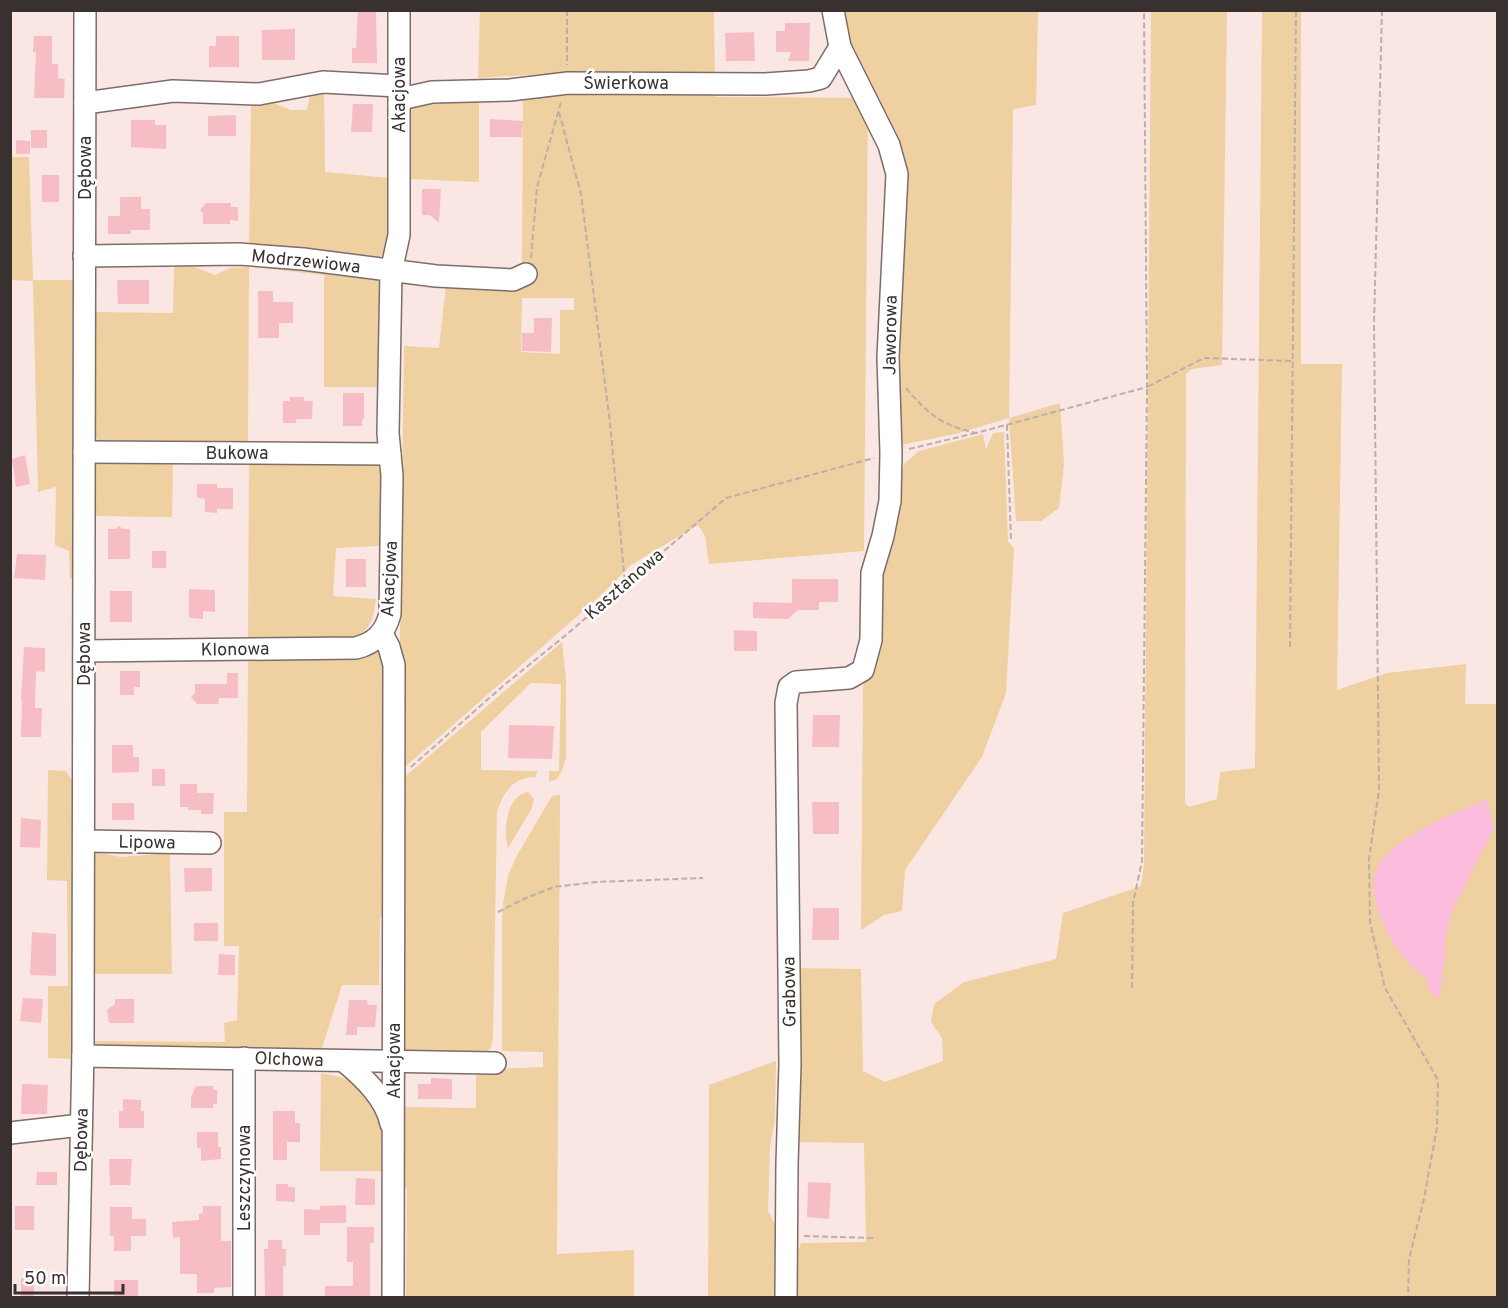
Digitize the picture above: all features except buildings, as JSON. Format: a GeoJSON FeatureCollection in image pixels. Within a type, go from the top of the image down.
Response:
{"type":"FeatureCollection","features":[{"type":"Feature","properties":{"kind":"street","name":"Dębowa"},"geometry":{"type":"LineString","coordinates":[[78,1298],[83,1056],[85,10]]}},
{"type":"Feature","properties":{"kind":"street","name":"Akacjowa"},"geometry":{"type":"LineString","coordinates":[[393,1298],[394,664],[389,647],[381,634],[390,614],[388,433],[392,272],[399,235],[399,10]]}},
{"type":"Feature","properties":{"kind":"street","name":"Jaworowa"},"geometry":{"type":"LineString","coordinates":[[789,687],[796,682],[849,678],[863,670],[871,640],[872,573],[890,501],[888,357],[897,174],[889,145],[840,47],[833,10]]}},
{"type":"Feature","properties":{"kind":"street","name":"Świerkowa"},"geometry":{"type":"LineString","coordinates":[[85,103],[174,91],[259,94],[323,82],[405,98],[432,92],[510,90],[568,83],[765,84],[809,81],[821,78],[840,47]]}},
{"type":"Feature","properties":{"kind":"street","name":"Modrzewiowa"},"geometry":{"type":"LineString","coordinates":[[84,256],[239,254],[303,259],[436,276],[513,280],[526,274]]}},
{"type":"Feature","properties":{"kind":"street","name":"Bukowa"},"geometry":{"type":"LineString","coordinates":[[84,452],[390,454]]}},
{"type":"Feature","properties":{"kind":"street","name":"Klonowa"},"geometry":{"type":"LineString","coordinates":[[84,651],[356,648],[368,645],[381,634]]}},
{"type":"Feature","properties":{"kind":"street","name":"Grabowa"},"geometry":{"type":"LineString","coordinates":[[786,1298],[790,1064],[786,703],[789,687]]}},
{"type":"Feature","properties":{"kind":"street","name":"Lipowa"},"geometry":{"type":"LineString","coordinates":[[84,841],[210,843]]}},
{"type":"Feature","properties":{"kind":"street","name":"Olchowa"},"geometry":{"type":"LineString","coordinates":[[83,1056],[495,1063]]}},
{"type":"Feature","properties":{"kind":"street","name":"Leszczynowa"},"geometry":{"type":"LineString","coordinates":[[244,1058],[244,1298]]}},
{"type":"Feature","properties":{"kind":"street","name":"Akacjowa"},"geometry":{"type":"LineString","coordinates":[[344,1061],[371,1086],[381,1102],[390,1119],[394,1145]]}},
{"type":"Feature","properties":{"kind":"street"},"geometry":{"type":"LineString","coordinates":[[10,1133],[81,1125]]}},
{"type":"Feature","properties":{"kind":"path"},"geometry":{"type":"LineString","coordinates":[[526,274],[531,261],[537,187],[568,83],[567,10]]}},
{"type":"Feature","properties":{"kind":"path"},"geometry":{"type":"LineString","coordinates":[[1132,988],[1133,903],[1142,861],[1147,387],[1144,10]]}},
{"type":"Feature","properties":{"kind":"path"},"geometry":{"type":"LineString","coordinates":[[1290,648],[1296,10]]}},
{"type":"Feature","properties":{"kind":"path"},"geometry":{"type":"LineString","coordinates":[[1382,10],[1374,324],[1379,790],[1369,859],[1370,922],[1385,988],[1438,1080],[1437,1127],[1424,1199],[1409,1259],[1408,1298]]}},
{"type":"Feature","properties":{"kind":"path"},"geometry":{"type":"LineString","coordinates":[[559,112],[581,195],[605,380],[625,583]]}},
{"type":"Feature","properties":{"kind":"path","name":"Kasztanowa"},"geometry":{"type":"LineString","coordinates":[[394,782],[503,686],[726,498],[1147,387],[1204,358],[1292,360]]}},
{"type":"Feature","properties":{"kind":"path"},"geometry":{"type":"LineString","coordinates":[[901,381],[926,412],[958,429],[976,433]]}},
{"type":"Feature","properties":{"kind":"path"},"geometry":{"type":"LineString","coordinates":[[1007,425],[1011,540]]}},
{"type":"Feature","properties":{"kind":"path"},"geometry":{"type":"LineString","coordinates":[[498,912],[554,887],[596,882],[703,878]]}},
{"type":"Feature","properties":{"kind":"path"},"geometry":{"type":"LineString","coordinates":[[786,1236],[873,1238]]}},
{"type":"Feature","properties":{"kind":"shaded area"},"geometry":{"type":"Polygon","coordinates":[[[480,11],[714,11],[715,97],[868,98],[864,551],[709,564],[705,536],[698,525],[631,565],[598,598],[398,773],[404,346],[439,348],[446,285],[522,271],[523,97],[561,92],[563,73],[478,78],[480,11]],[[522,298],[521,352],[560,354],[560,310],[574,310],[574,298],[522,298]]]}},
{"type":"Feature","properties":{"kind":"shaded area"},"geometry":{"type":"Polygon","coordinates":[[[838,11],[1038,11],[1036,105],[1013,109],[1009,418],[959,433],[896,446],[902,180],[844,38],[838,11]]]}},
{"type":"Feature","properties":{"kind":"shaded area"},"geometry":{"type":"Polygon","coordinates":[[[1151,11],[1227,11],[1222,365],[1192,369],[1186,374],[1185,803],[1189,807],[1217,799],[1220,772],[1255,768],[1262,11],[1301,11],[1301,364],[1342,364],[1337,690],[1387,673],[1466,664],[1465,704],[1497,704],[1497,1297],[795,1297],[795,1260],[801,1243],[866,1242],[864,1143],[794,1142],[795,968],[861,969],[863,1071],[885,1082],[943,1061],[942,1038],[931,1022],[934,1004],[964,982],[1056,959],[1063,913],[1141,886],[1144,864],[1151,11]]]}},
{"type":"Feature","properties":{"kind":"shaded area"},"geometry":{"type":"Polygon","coordinates":[[[324,87],[325,172],[389,178],[388,244],[386,252],[377,258],[249,249],[251,102],[263,99],[291,110],[307,110],[311,91],[324,87]]]}},
{"type":"Feature","properties":{"kind":"shaded area"},"geometry":{"type":"Polygon","coordinates":[[[479,96],[479,182],[410,179],[408,172],[410,110],[413,103],[479,96]]]}},
{"type":"Feature","properties":{"kind":"shaded area"},"geometry":{"type":"Polygon","coordinates":[[[11,157],[29,157],[33,280],[76,280],[77,576],[70,579],[69,551],[55,545],[56,487],[38,492],[33,281],[11,280],[11,157]]]}},
{"type":"Feature","properties":{"kind":"shaded area"},"geometry":{"type":"Polygon","coordinates":[[[184,263],[215,275],[230,268],[249,267],[248,441],[106,444],[98,441],[95,435],[95,312],[173,313],[174,267],[184,263]]]}},
{"type":"Feature","properties":{"kind":"shaded area"},"geometry":{"type":"Polygon","coordinates":[[[271,263],[376,277],[385,286],[378,421],[377,387],[324,387],[324,275],[269,269],[271,263]]]}},
{"type":"Feature","properties":{"kind":"shaded area"},"geometry":{"type":"Polygon","coordinates":[[[1060,403],[1064,464],[1059,508],[1041,521],[1016,521],[1009,418],[1060,403]]]}},
{"type":"Feature","properties":{"kind":"shaded area"},"geometry":{"type":"Polygon","coordinates":[[[1004,432],[1008,541],[1014,549],[1006,693],[982,757],[905,870],[902,911],[884,915],[861,930],[863,686],[869,666],[883,565],[894,540],[904,464],[919,451],[983,434],[986,450],[993,433],[1004,432]]]}},
{"type":"Feature","properties":{"kind":"shaded area"},"geometry":{"type":"Polygon","coordinates":[[[100,457],[173,463],[172,517],[95,516],[95,546],[88,544],[92,463],[100,457]]]}},
{"type":"Feature","properties":{"kind":"shaded area"},"geometry":{"type":"Polygon","coordinates":[[[249,462],[379,463],[384,468],[387,539],[379,546],[336,548],[333,596],[376,599],[371,622],[355,638],[248,638],[249,462]]]}},
{"type":"Feature","properties":{"kind":"shaded area"},"geometry":{"type":"Polygon","coordinates":[[[562,642],[566,679],[566,758],[556,780],[549,781],[549,771],[559,771],[561,684],[531,683],[481,732],[481,770],[537,771],[536,777],[516,782],[511,786],[497,811],[491,1047],[483,1056],[404,1061],[400,781],[562,642]]]}},
{"type":"Feature","properties":{"kind":"shaded area"},"geometry":{"type":"Polygon","coordinates":[[[377,646],[388,661],[389,916],[380,917],[379,985],[342,985],[322,1048],[343,1049],[343,1058],[275,1054],[228,1048],[97,1046],[92,1042],[89,858],[96,852],[121,857],[170,853],[172,974],[94,974],[94,1041],[225,1042],[224,1023],[237,1020],[239,946],[224,946],[224,812],[247,812],[248,658],[366,658],[377,646]]]}},
{"type":"Feature","properties":{"kind":"shaded area"},"geometry":{"type":"Polygon","coordinates":[[[48,770],[66,771],[75,785],[76,1059],[48,1058],[48,986],[68,986],[67,881],[47,880],[48,770]]]}},
{"type":"Feature","properties":{"kind":"shaded area"},"geometry":{"type":"Polygon","coordinates":[[[528,792],[534,799],[531,810],[508,848],[506,824],[508,815],[515,800],[528,792]]]}},
{"type":"Feature","properties":{"kind":"shaded area"},"geometry":{"type":"Polygon","coordinates":[[[560,795],[557,1254],[634,1250],[634,1297],[406,1297],[407,1190],[402,1182],[397,1107],[476,1108],[476,1070],[543,1067],[543,1052],[502,1051],[503,904],[508,876],[516,857],[552,796],[560,795]]]}},
{"type":"Feature","properties":{"kind":"shaded area"},"geometry":{"type":"Polygon","coordinates":[[[1487,799],[1494,830],[1452,911],[1445,939],[1439,1000],[1428,988],[1427,978],[1401,955],[1392,941],[1378,911],[1374,888],[1375,873],[1386,856],[1397,845],[1443,818],[1487,799]]]}},
{"type":"Feature","properties":{"kind":"shaded area"},"geometry":{"type":"Polygon","coordinates":[[[776,1061],[775,1120],[770,1146],[768,1211],[776,1227],[778,1296],[777,1298],[708,1298],[709,1085],[776,1061]]]}},
{"type":"Feature","properties":{"kind":"shaded area"},"geometry":{"type":"Polygon","coordinates":[[[321,1073],[344,1078],[367,1092],[385,1132],[386,1171],[320,1171],[321,1073]]]}}]}
